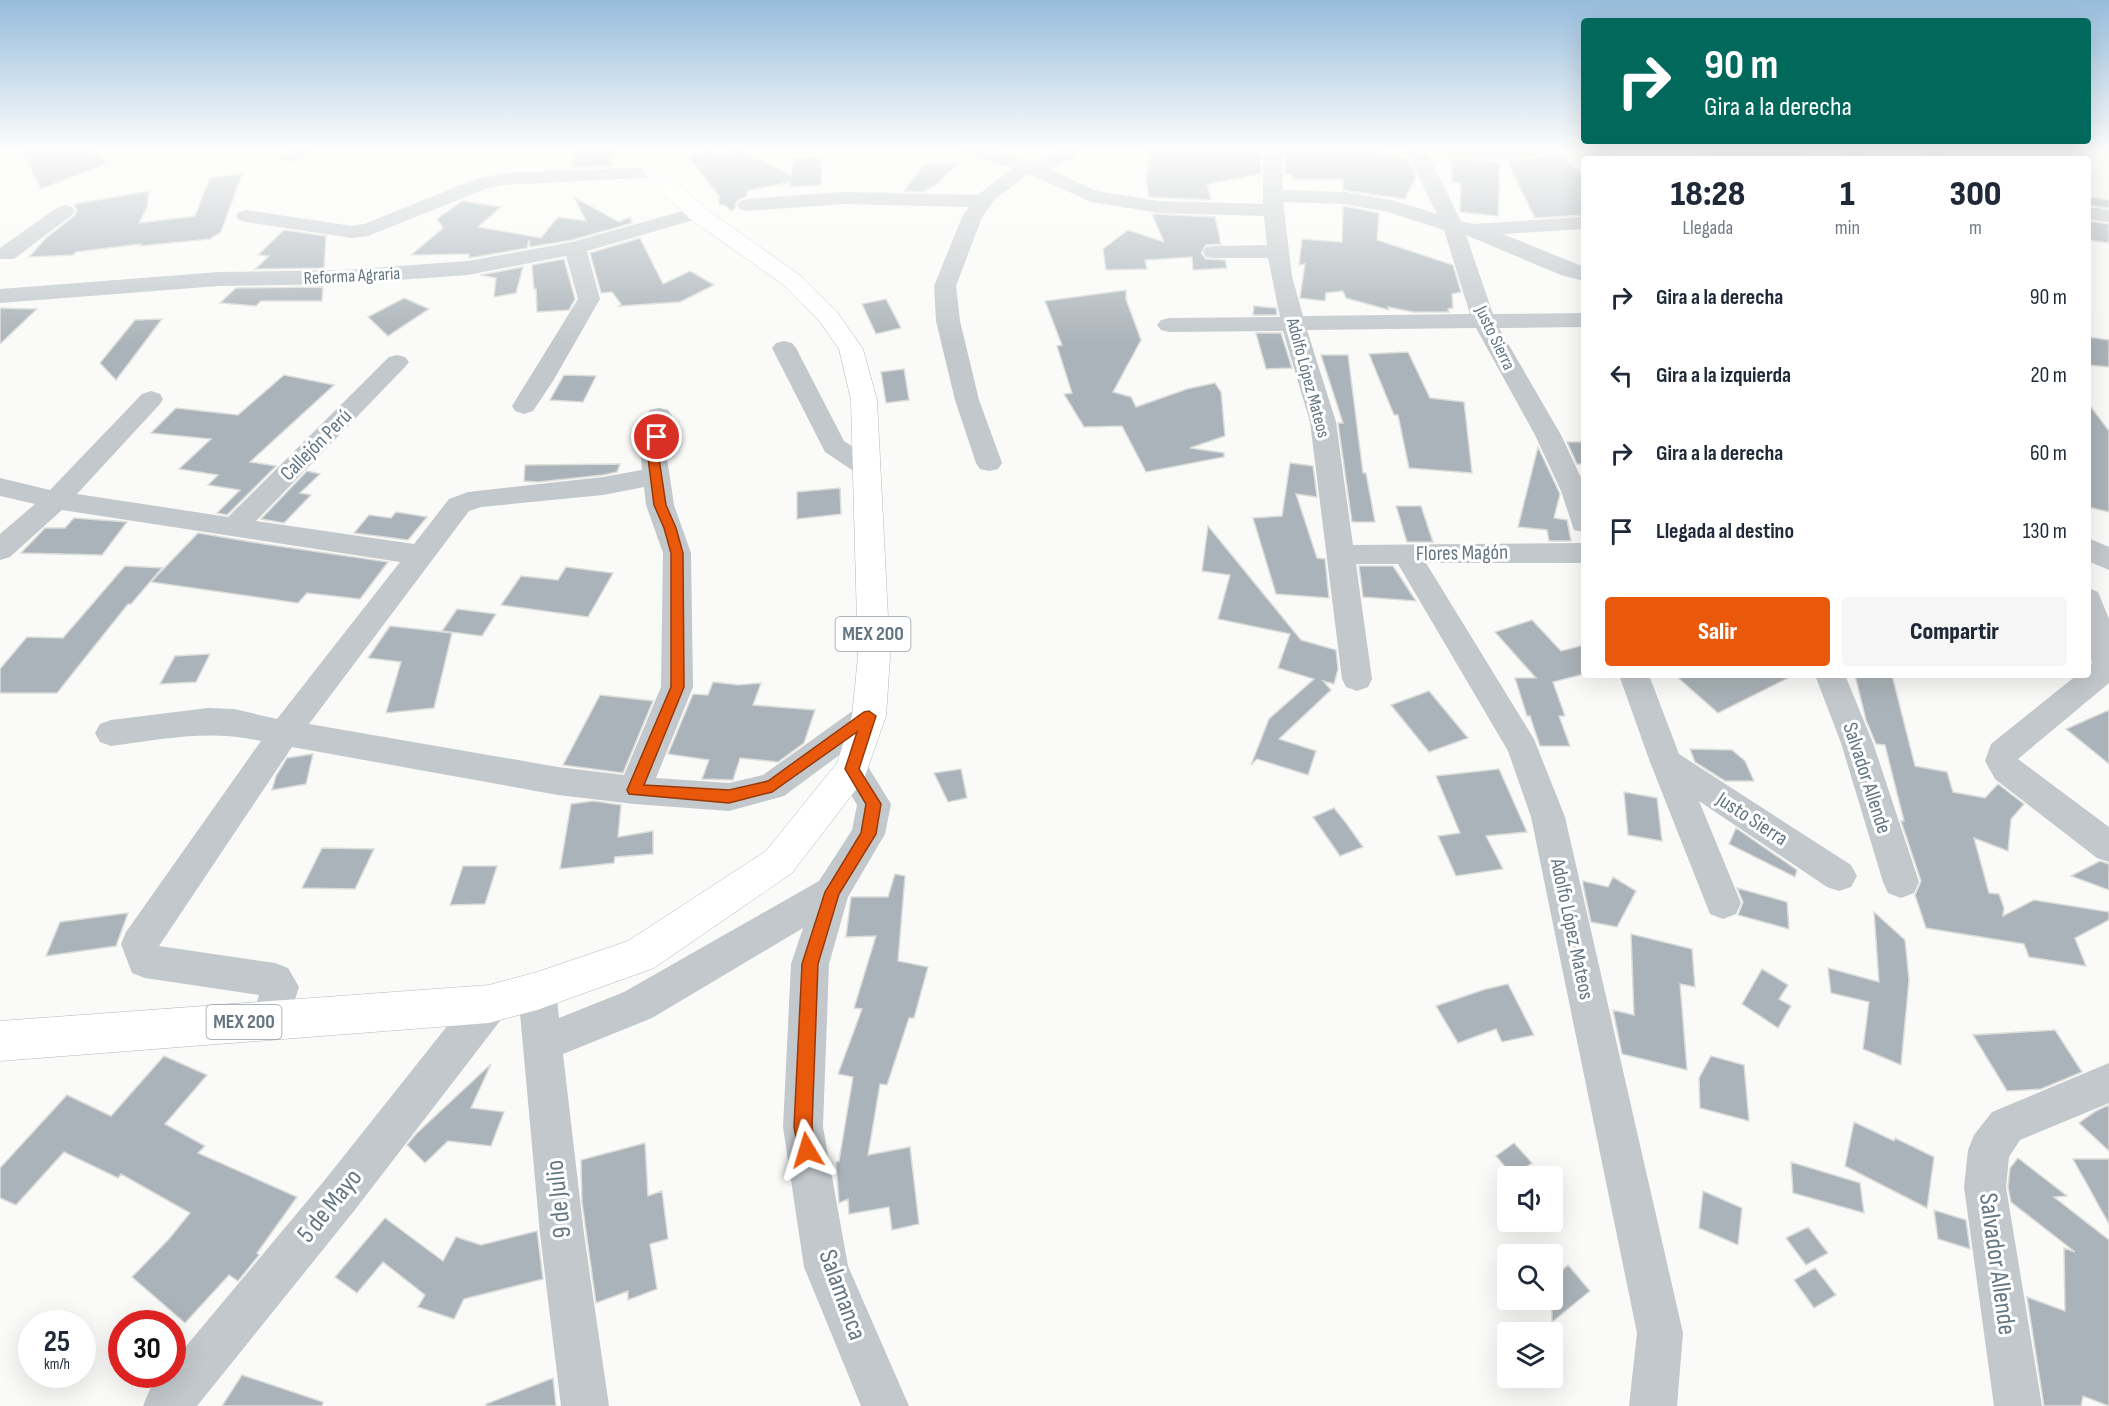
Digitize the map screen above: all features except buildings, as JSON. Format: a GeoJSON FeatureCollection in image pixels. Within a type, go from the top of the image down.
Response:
{"type":"FeatureCollection","features":[{"type":"Feature","properties":{"kind":"highway","name":"MEX 200"},"geometry":{"type":"LineString","coordinates":[[0,1041],[489,1004],[537,991],[640,955],[779,862],[852,769],[869,716],[874,657],[864,400],[850,349],[829,317],[793,281],[699,215]]}},
{"type":"Feature","properties":{"kind":"street"},"geometry":{"type":"LineString","coordinates":[[2,256],[60,215]]}},
{"type":"Feature","properties":{"kind":"street"},"geometry":{"type":"LineString","coordinates":[[246,216],[352,232],[368,230],[406,215]]}},
{"type":"Feature","properties":{"kind":"street","name":"Reforma Agraria"},"geometry":{"type":"LineString","coordinates":[[0,296],[208,280],[344,277],[468,268],[575,248],[691,215]]}},
{"type":"Feature","properties":{"kind":"street"},"geometry":{"type":"LineString","coordinates":[[974,215],[945,286],[948,321],[967,400],[989,463]]}},
{"type":"Feature","properties":{"kind":"street","name":"Adolfo López Mateos"},"geometry":{"type":"LineString","coordinates":[[1274,215],[1281,276],[1323,422],[1357,679]]}},
{"type":"Feature","properties":{"kind":"street"},"geometry":{"type":"LineString","coordinates":[[1420,215],[1463,228],[1581,273]]}},
{"type":"Feature","properties":{"kind":"street","name":"Justo Sierra"},"geometry":{"type":"LineString","coordinates":[[1455,215],[1463,228],[1484,321],[1548,435],[1574,491],[1581,513]]}},
{"type":"Feature","properties":{"kind":"street"},"geometry":{"type":"LineString","coordinates":[[1463,228],[1581,223]]}},
{"type":"Feature","properties":{"kind":"street"},"geometry":{"type":"LineString","coordinates":[[524,406],[589,299],[575,248]]}},
{"type":"Feature","properties":{"kind":"street"},"geometry":{"type":"LineString","coordinates":[[1214,252],[1279,251]]}},
{"type":"Feature","properties":{"kind":"street"},"geometry":{"type":"LineString","coordinates":[[1168,325],[1581,320]]}},
{"type":"Feature","properties":{"kind":"street"},"geometry":{"type":"LineString","coordinates":[[784,348],[834,446],[867,468]]}},
{"type":"Feature","properties":{"kind":"street","name":"Callejón Perú"},"geometry":{"type":"LineString","coordinates":[[234,527],[397,362]]}},
{"type":"Feature","properties":{"kind":"street"},"geometry":{"type":"LineString","coordinates":[[0,550],[56,500],[151,399]]}},
{"type":"Feature","properties":{"kind":"street"},"geometry":{"type":"LineString","coordinates":[[634,790],[677,687],[677,553],[660,505],[654,458],[659,416]]}},
{"type":"Feature","properties":{"kind":"street"},"geometry":{"type":"LineString","coordinates":[[270,1020],[280,987],[275,980],[145,961],[139,944],[284,733],[459,505],[478,498],[603,486],[657,476]]}},
{"type":"Feature","properties":{"kind":"street"},"geometry":{"type":"LineString","coordinates":[[0,487],[56,500],[421,555]]}},
{"type":"Feature","properties":{"kind":"street"},"geometry":{"type":"LineString","coordinates":[[2091,550],[2109,560]]}},
{"type":"Feature","properties":{"kind":"street","name":"Flores Magón"},"geometry":{"type":"LineString","coordinates":[[1340,555],[1581,553]]}},
{"type":"Feature","properties":{"kind":"street","name":"Adolfo López Mateos"},"geometry":{"type":"LineString","coordinates":[[1406,554],[1523,748],[1548,817],[1660,1333],[1653,1406]]}},
{"type":"Feature","properties":{"kind":"street"},"geometry":{"type":"LineString","coordinates":[[2091,609],[2108,668],[2003,753],[2001,761],[2007,770],[2109,847]]}},
{"type":"Feature","properties":{"kind":"street","name":"Justo Sierra"},"geometry":{"type":"LineString","coordinates":[[1635,678],[1723,903]]}},
{"type":"Feature","properties":{"kind":"street","name":"Salvador Allende"},"geometry":{"type":"LineString","coordinates":[[1831,678],[1857,743],[1901,882]]}},
{"type":"Feature","properties":{"kind":"street"},"geometry":{"type":"LineString","coordinates":[[111,734],[208,721],[234,722],[284,733],[558,781],[634,790],[729,796],[772,786],[869,716]]}},
{"type":"Feature","properties":{"kind":"street","name":"Justo Sierra"},"geometry":{"type":"LineString","coordinates":[[1666,762],[1839,876]]}},
{"type":"Feature","properties":{"kind":"street","name":"Salamanca"},"geometry":{"type":"LineString","coordinates":[[852,769],[874,804],[868,834],[832,892],[810,964],[803,1127],[826,1267],[885,1406]]}},
{"type":"Feature","properties":{"kind":"street"},"geometry":{"type":"LineString","coordinates":[[544,1042],[638,1005],[832,892]]}},
{"type":"Feature","properties":{"kind":"street","name":"9 de Julio"},"geometry":{"type":"LineString","coordinates":[[537,991],[562,1234],[585,1406]]}},
{"type":"Feature","properties":{"kind":"street","name":"5 de Mayo"},"geometry":{"type":"LineString","coordinates":[[167,1406],[339,1196],[489,1004]]}},
{"type":"Feature","properties":{"kind":"street","name":"Salvador Allende"},"geometry":{"type":"LineString","coordinates":[[2025,1404],[1985,1187],[1989,1150],[2006,1126],[2109,1083]]}},
{"type":"Feature","properties":{"kind":"route"},"geometry":{"type":"LineString","coordinates":[[657,437],[654,458],[660,505],[677,553],[677,687],[634,790],[729,796],[772,786],[869,716],[852,769],[874,804],[868,834],[832,892],[810,964],[803,1127],[807,1150]]}}]}
